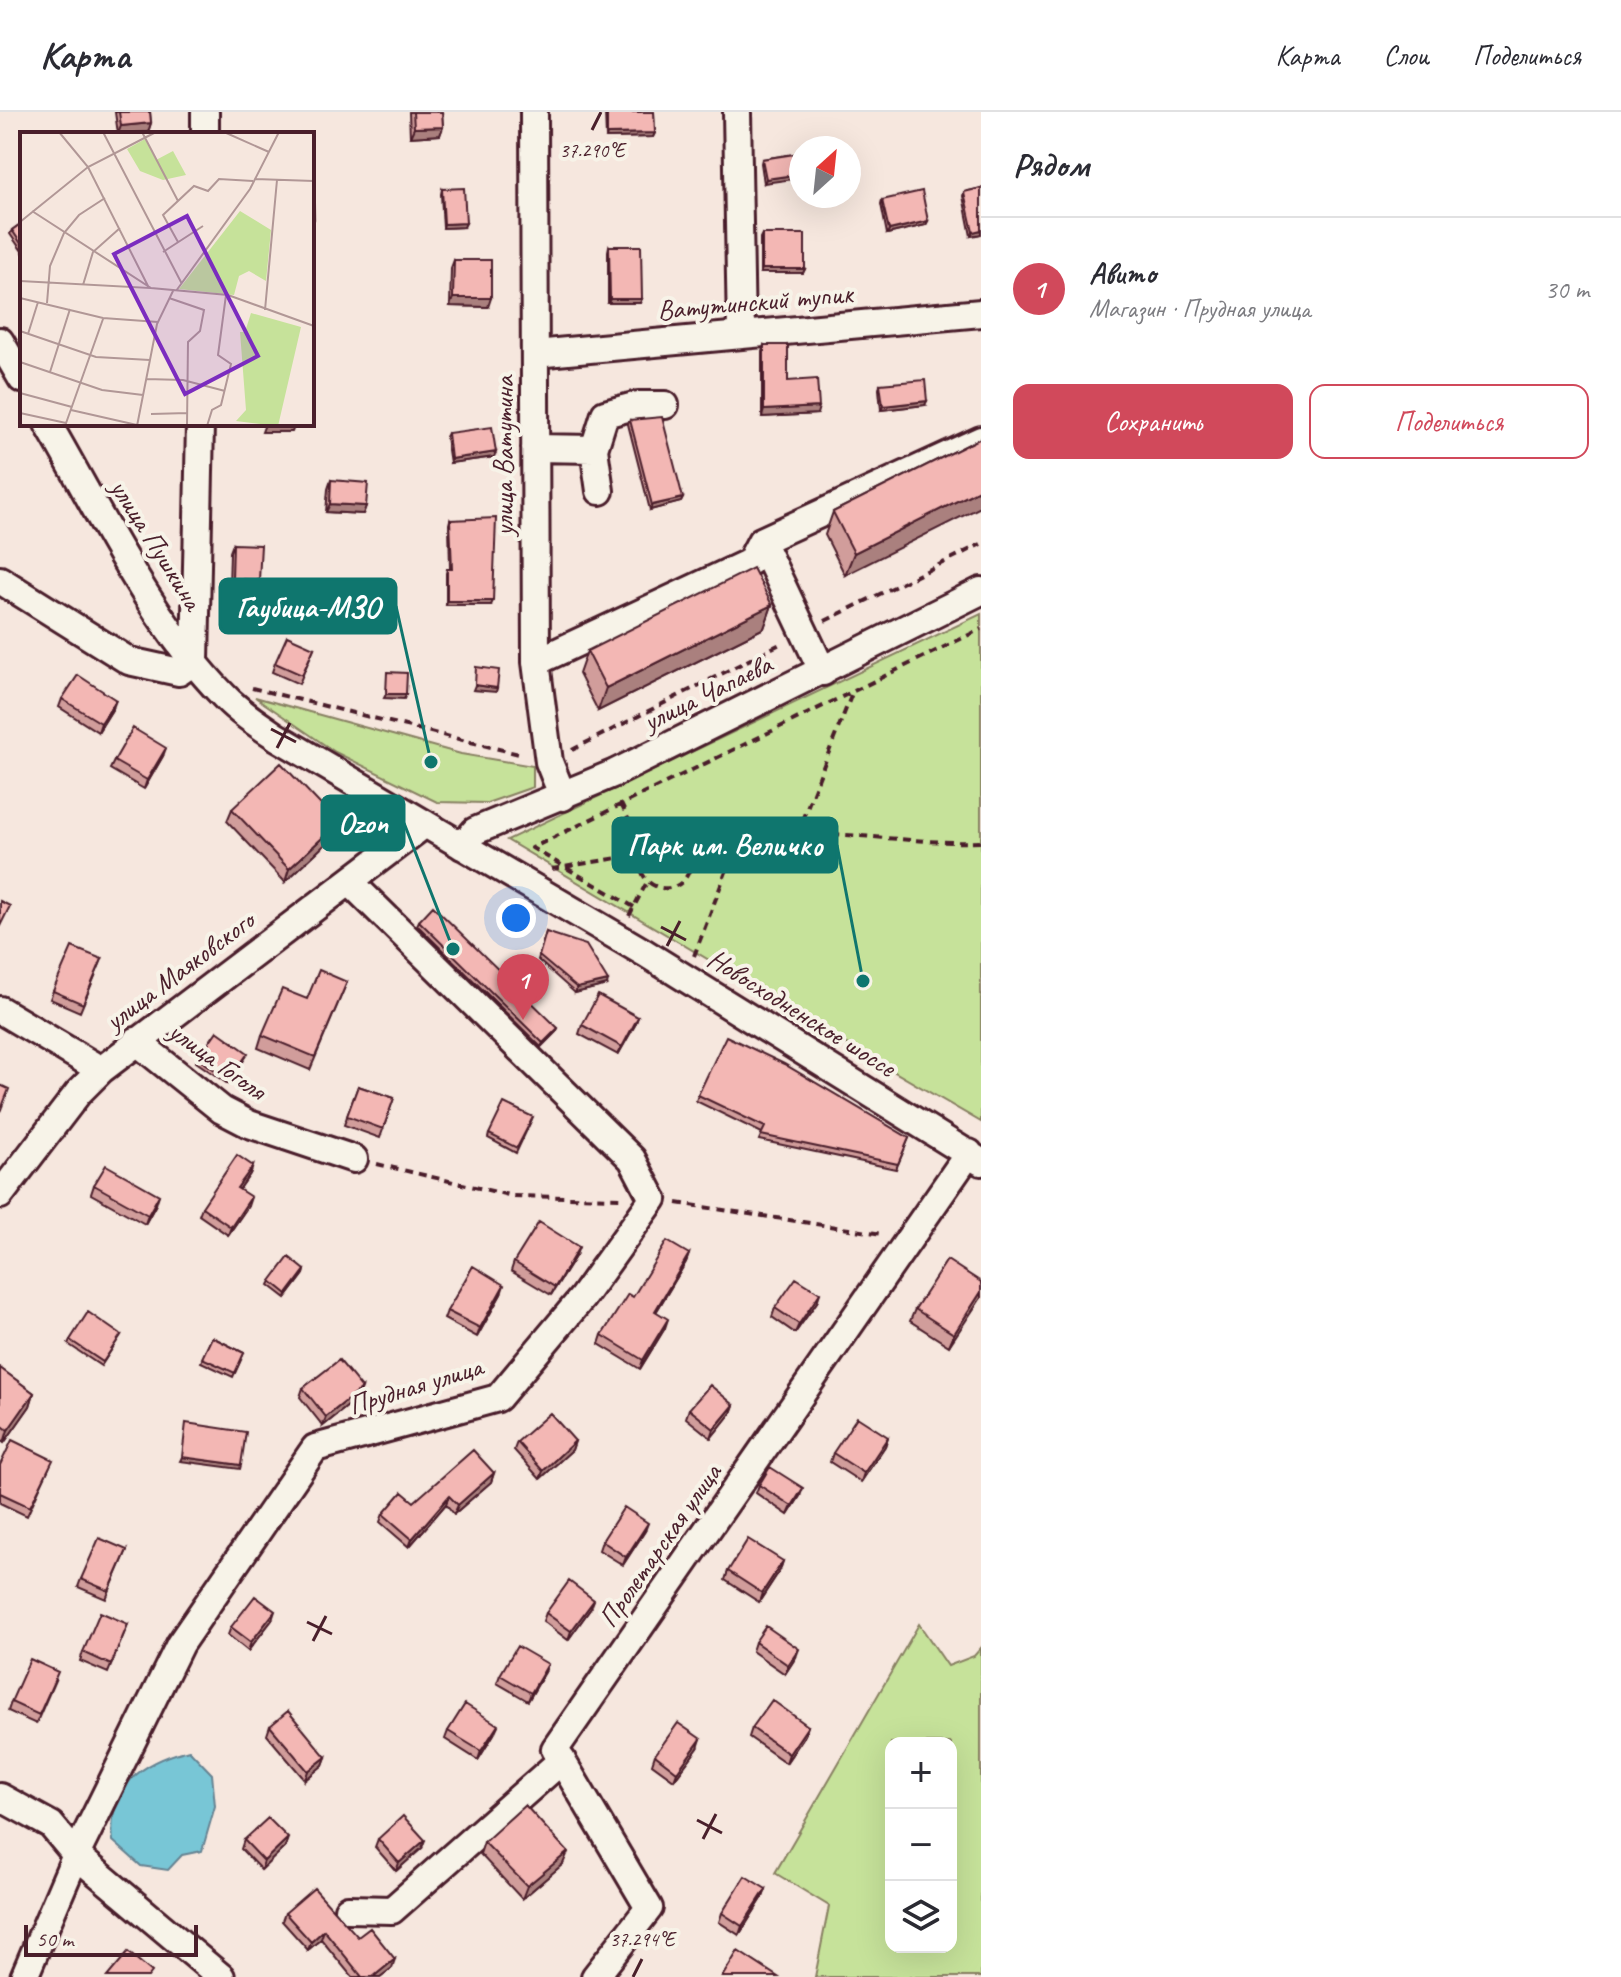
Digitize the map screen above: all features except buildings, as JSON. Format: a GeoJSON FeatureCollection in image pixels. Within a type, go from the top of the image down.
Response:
{"type":"FeatureCollection","features":[{"type":"Feature","properties":{"kind":"street","name":"улица Ватутина"},"geometry":{"type":"LineString","coordinates":[[534,112],[536,662],[549,762],[563,797]]}},
{"type":"Feature","properties":{"kind":"street"},"geometry":{"type":"LineString","coordinates":[[737,112],[741,333]]}},
{"type":"Feature","properties":{"kind":"street","name":"Ватутинский тупик"},"geometry":{"type":"LineString","coordinates":[[535,354],[981,313]]}},
{"type":"Feature","properties":{"kind":"street"},"geometry":{"type":"LineString","coordinates":[[0,341],[20,376]]}},
{"type":"Feature","properties":{"kind":"street"},"geometry":{"type":"LineString","coordinates":[[600,491],[594,449],[605,414],[638,405],[665,405]]}},
{"type":"Feature","properties":{"kind":"street","name":"улица Пушкина"},"geometry":{"type":"LineString","coordinates":[[49,426],[134,572],[195,661],[225,697],[277,737],[462,846]]}},
{"type":"Feature","properties":{"kind":"street"},"geometry":{"type":"LineString","coordinates":[[0,580],[129,661],[179,672],[195,661],[200,426]]}},
{"type":"Feature","properties":{"kind":"street"},"geometry":{"type":"LineString","coordinates":[[536,662],[750,562],[761,541],[981,440]]}},
{"type":"Feature","properties":{"kind":"street"},"geometry":{"type":"LineString","coordinates":[[535,448],[594,449]]}},
{"type":"Feature","properties":{"kind":"street"},"geometry":{"type":"LineString","coordinates":[[761,541],[823,672]]}},
{"type":"Feature","properties":{"kind":"street","name":"улица Чапаева"},"geometry":{"type":"LineString","coordinates":[[462,846],[475,831],[563,797],[823,672],[981,591]]}},
{"type":"Feature","properties":{"kind":"street","name":"улица Маяковского"},"geometry":{"type":"LineString","coordinates":[[0,1195],[78,1093],[101,1070],[425,824]]}},
{"type":"Feature","properties":{"kind":"street","name":"Новосходненское шоссе"},"geometry":{"type":"LineString","coordinates":[[462,846],[645,953],[975,1158]]}},
{"type":"Feature","properties":{"kind":"street","name":"Прудная улица"},"geometry":{"type":"LineString","coordinates":[[24,1977],[76,1855],[180,1644],[315,1448],[498,1398],[582,1298],[653,1199],[632,1159],[350,882]]}},
{"type":"Feature","properties":{"kind":"street"},"geometry":{"type":"LineString","coordinates":[[0,1010],[101,1070]]}},
{"type":"Feature","properties":{"kind":"street","name":"улица Гоголя"},"geometry":{"type":"LineString","coordinates":[[136,1041],[235,1117],[354,1159]]}},
{"type":"Feature","properties":{"kind":"street","name":"Пролетарская улица"},"geometry":{"type":"LineString","coordinates":[[562,1760],[555,1749],[975,1158]]}},
{"type":"Feature","properties":{"kind":"street"},"geometry":{"type":"LineString","coordinates":[[348,1909],[392,1910],[562,1760],[649,1908],[595,1977]]}},
{"type":"Feature","properties":{"kind":"street"},"geometry":{"type":"LineString","coordinates":[[0,1797],[51,1825],[76,1855],[221,1977]]}},
{"type":"Feature","properties":{"kind":"path"},"geometry":{"type":"LineString","coordinates":[[243,685],[549,762],[981,544]]}},
{"type":"Feature","properties":{"kind":"path"},"geometry":{"type":"LineString","coordinates":[[634,907],[532,848],[981,629]]}},
{"type":"Feature","properties":{"kind":"path"},"geometry":{"type":"LineString","coordinates":[[797,833],[853,691]]}},
{"type":"Feature","properties":{"kind":"path"},"geometry":{"type":"LineString","coordinates":[[621,803],[642,851],[639,863],[647,882],[654,887],[672,889],[686,879],[691,862],[683,844]]}},
{"type":"Feature","properties":{"kind":"path"},"geometry":{"type":"LineString","coordinates":[[518,879],[642,851],[655,839],[664,837],[683,844],[740,835],[797,833],[944,843],[981,842]]}},
{"type":"Feature","properties":{"kind":"path"},"geometry":{"type":"LineString","coordinates":[[691,963],[740,835]]}},
{"type":"Feature","properties":{"kind":"path"},"geometry":{"type":"LineString","coordinates":[[625,923],[647,882]]}},
{"type":"Feature","properties":{"kind":"green space"},"geometry":{"type":"Polygon","coordinates":[[[981,614],[981,1122],[750,988],[751,985],[507,840],[981,614]]]}},
{"type":"Feature","properties":{"kind":"green space"},"geometry":{"type":"Polygon","coordinates":[[[255,697],[461,754],[533,766],[533,787],[487,803],[437,802],[335,752],[255,697]]]}},
{"type":"Feature","properties":{"kind":"green space"},"geometry":{"type":"Polygon","coordinates":[[[919,1624],[948,1666],[974,1656],[981,1648],[981,1977],[815,1977],[829,1906],[775,1873],[919,1624]]]}},
{"type":"Feature","properties":{"kind":"water"},"geometry":{"type":"Polygon","coordinates":[[[189,1750],[212,1774],[215,1806],[202,1851],[182,1855],[168,1870],[141,1866],[113,1841],[116,1805],[131,1779],[156,1762],[189,1750]]]}},
{"type":"Feature","properties":{"kind":"place","name":"Гаубица-МЗО"},"geometry":{"type":"Point","coordinates":[431,762]}},
{"type":"Feature","properties":{"kind":"place","name":"Ozon"},"geometry":{"type":"Point","coordinates":[453,949]}},
{"type":"Feature","properties":{"kind":"place","name":"Парк им. Величко"},"geometry":{"type":"Point","coordinates":[863,981]}},
{"type":"Feature","properties":{"kind":"place","name":"Авито"},"geometry":{"type":"Point","coordinates":[523,1020]}}]}
